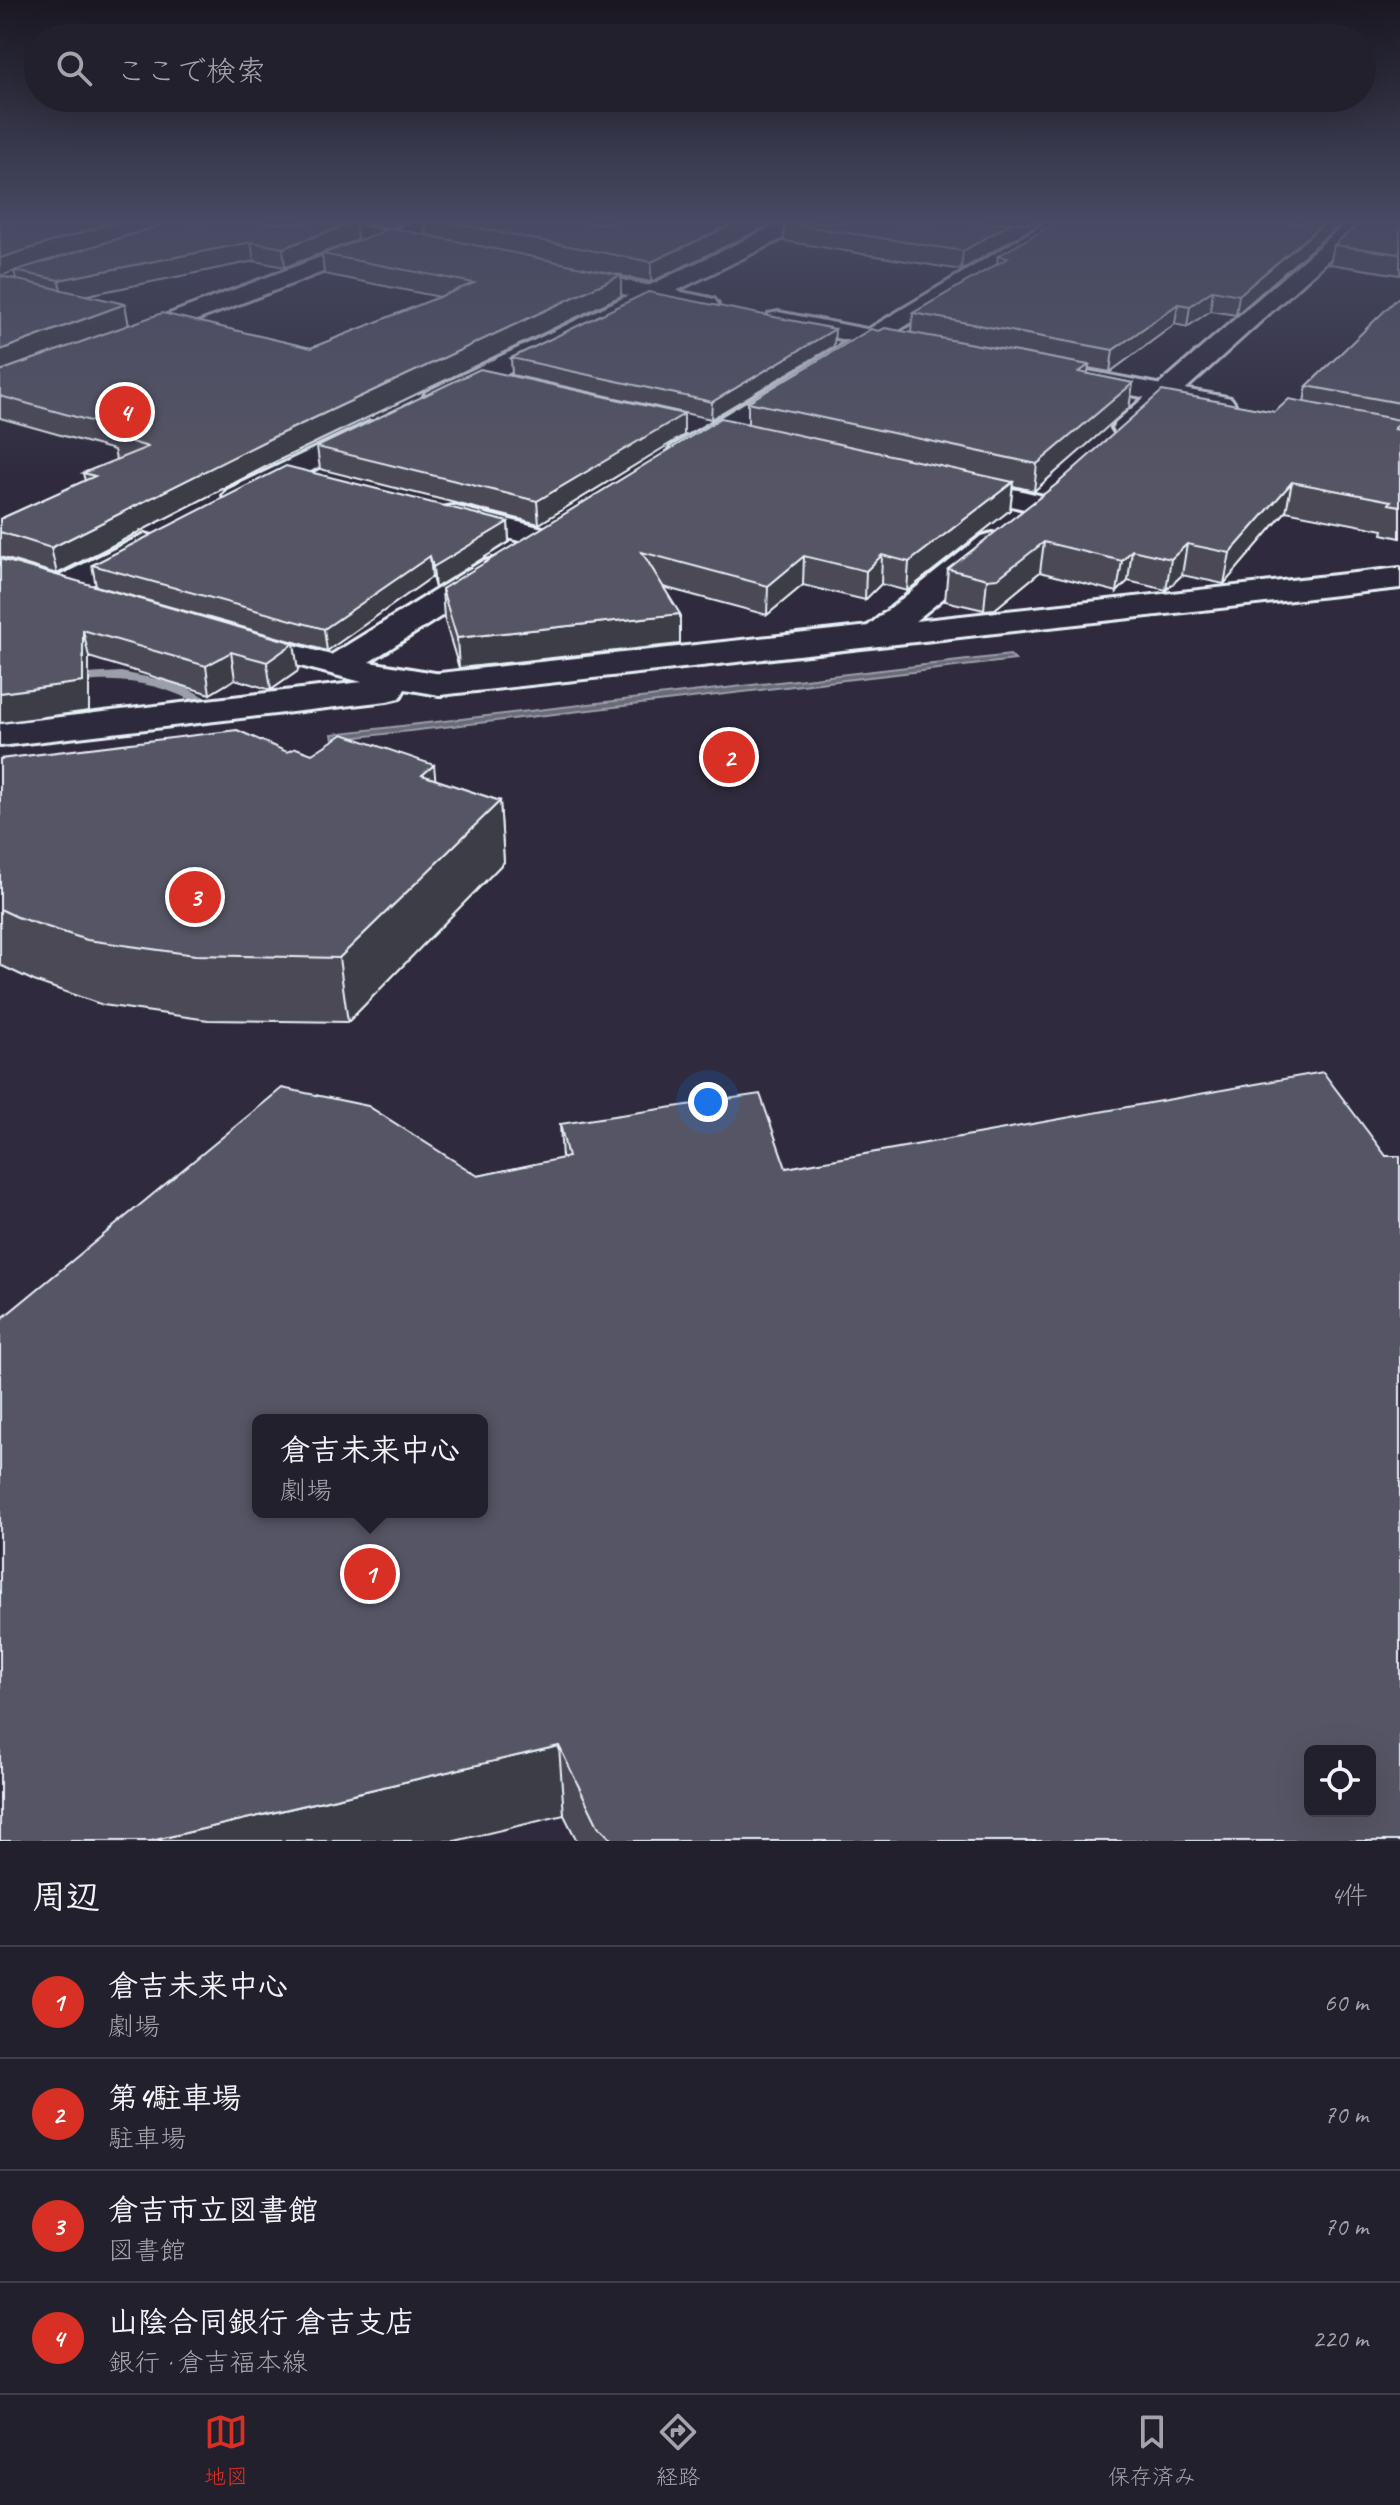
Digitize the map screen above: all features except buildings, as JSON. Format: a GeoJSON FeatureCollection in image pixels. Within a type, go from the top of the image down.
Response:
{"type":"FeatureCollection","features":[{"type":"Feature","properties":{"kind":"street"},"geometry":{"type":"LineString","coordinates":[[104,347],[204,309]]}},
{"type":"Feature","properties":{"kind":"street"},"geometry":{"type":"LineString","coordinates":[[213,509],[620,309]]}},
{"type":"Feature","properties":{"kind":"street"},"geometry":{"type":"LineString","coordinates":[[650,472],[916,309]]}},
{"type":"Feature","properties":{"kind":"street"},"geometry":{"type":"LineString","coordinates":[[1108,444],[1260,309]]}},
{"type":"Feature","properties":{"kind":"street"},"geometry":{"type":"LineString","coordinates":[[760,315],[946,352]]}},
{"type":"Feature","properties":{"kind":"street"},"geometry":{"type":"LineString","coordinates":[[1040,370],[1243,408]]}},
{"type":"Feature","properties":{"kind":"street"},"geometry":{"type":"LineString","coordinates":[[478,378],[523,388]]}},
{"type":"Feature","properties":{"kind":"street"},"geometry":{"type":"LineString","coordinates":[[672,421],[747,438]]}},
{"type":"Feature","properties":{"kind":"street"},"geometry":{"type":"LineString","coordinates":[[284,472],[330,484]]}},
{"type":"Feature","properties":{"kind":"street"},"geometry":{"type":"LineString","coordinates":[[876,636],[1052,494],[933,480]]}},
{"type":"Feature","properties":{"kind":"street"},"geometry":{"type":"LineString","coordinates":[[421,507],[544,538]]}},
{"type":"Feature","properties":{"kind":"street"},"geometry":{"type":"LineString","coordinates":[[336,667],[570,522]]}},
{"type":"Feature","properties":{"kind":"street"},"geometry":{"type":"LineString","coordinates":[[105,602],[44,584],[171,531]]}},
{"type":"Feature","properties":{"kind":"street"},"geometry":{"type":"LineString","coordinates":[[0,735],[1400,578]]}},
{"type":"Feature","properties":{"kind":"street"},"geometry":{"type":"LineString","coordinates":[[213,632],[336,667],[440,684]]}},
{"type":"Feature","properties":{"kind":"water"},"geometry":{"type":"Polygon","coordinates":[[[1010,655],[1015,660],[333,740],[332,734],[1010,655]]]}},
{"type":"Feature","properties":{"kind":"waterway"},"geometry":{"type":"LineString","coordinates":[[67,679],[103,676],[138,678],[172,686],[206,702]]}},
{"type":"Feature","properties":{"kind":"place","name":"山陰合同銀行 倉吉支店"},"geometry":{"type":"Point","coordinates":[125,412]}},
{"type":"Feature","properties":{"kind":"place","name":"第4駐車場"},"geometry":{"type":"Point","coordinates":[729,757]}},
{"type":"Feature","properties":{"kind":"place","name":"倉吉市立図書館"},"geometry":{"type":"Point","coordinates":[195,897]}},
{"type":"Feature","properties":{"kind":"place","name":"倉吉未来中心"},"geometry":{"type":"Point","coordinates":[370,1574]}}]}
